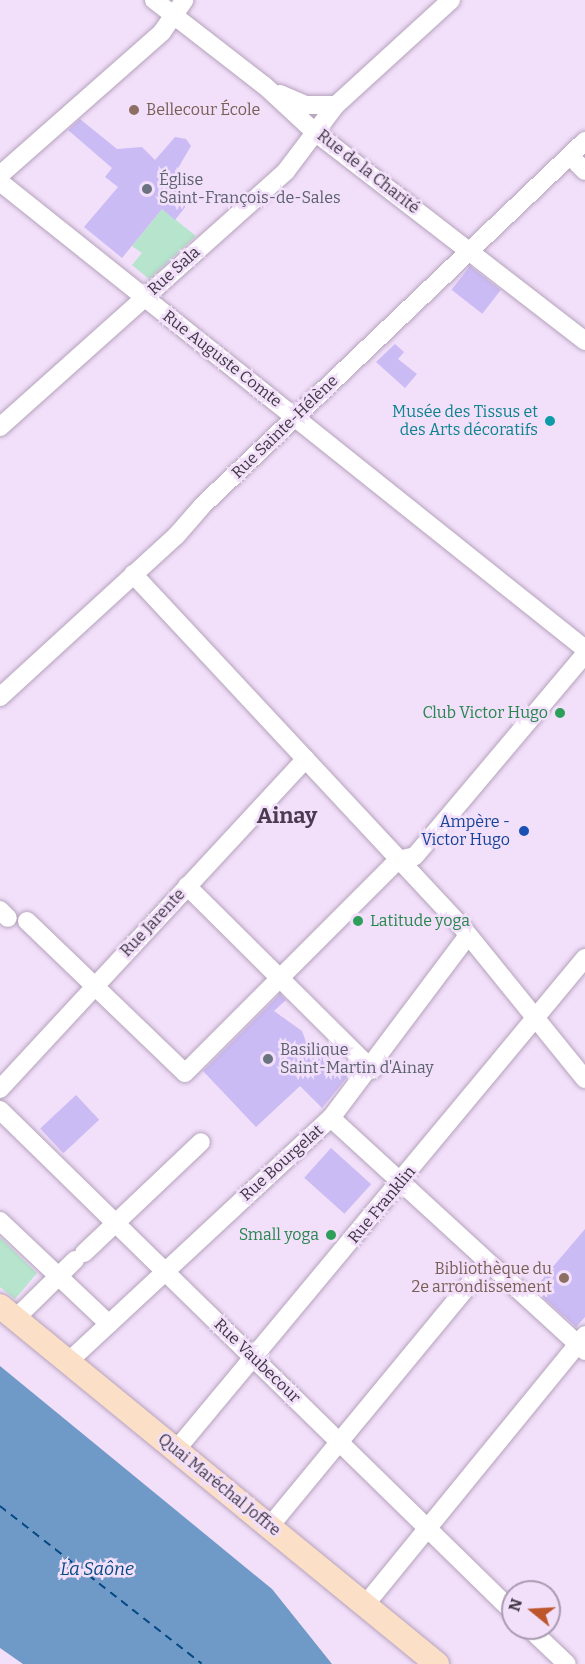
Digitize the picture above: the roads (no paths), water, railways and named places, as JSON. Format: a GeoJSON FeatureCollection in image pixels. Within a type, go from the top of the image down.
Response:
{"type":"FeatureCollection","features":[{"type":"Feature","properties":{"kind":"main road","name":"Quai Maréchal Joffre"},"geometry":{"type":"LineString","coordinates":[[8,1313],[436,1664]]}},
{"type":"Feature","properties":{"kind":"street","name":"Rue de la Charité"},"geometry":{"type":"LineString","coordinates":[[154,0],[265,86],[316,133],[585,341]]}},
{"type":"Feature","properties":{"kind":"street"},"geometry":{"type":"LineString","coordinates":[[0,176],[162,32],[184,0]]}},
{"type":"Feature","properties":{"kind":"street","name":"Rue Sala"},"geometry":{"type":"LineString","coordinates":[[0,427],[298,159],[336,105],[451,0]]}},
{"type":"Feature","properties":{"kind":"street"},"geometry":{"type":"LineString","coordinates":[[265,86],[306,105],[336,105]]}},
{"type":"Feature","properties":{"kind":"street","name":"Rue Sainte-Hélène"},"geometry":{"type":"LineString","coordinates":[[0,696],[133,574],[585,141]]}},
{"type":"Feature","properties":{"kind":"street"},"geometry":{"type":"LineString","coordinates":[[570,156],[585,171]]}},
{"type":"Feature","properties":{"kind":"street","name":"Rue Auguste Comte"},"geometry":{"type":"LineString","coordinates":[[0,182],[585,649]]}},
{"type":"Feature","properties":{"kind":"street"},"geometry":{"type":"LineString","coordinates":[[133,574],[306,759],[467,937],[585,1079]]}},
{"type":"Feature","properties":{"kind":"street"},"geometry":{"type":"LineString","coordinates":[[27,921],[185,1073],[398,860],[415,856],[483,779],[585,654]]}},
{"type":"Feature","properties":{"kind":"street","name":"Rue Jarente"},"geometry":{"type":"LineString","coordinates":[[0,1089],[306,759]]}},
{"type":"Feature","properties":{"kind":"street"},"geometry":{"type":"LineString","coordinates":[[186,886],[372,1070]]}},
{"type":"Feature","properties":{"kind":"street","name":"Rue Bourgelat"},"geometry":{"type":"LineString","coordinates":[[68,1362],[331,1118],[372,1070],[467,937]]}},
{"type":"Feature","properties":{"kind":"street","name":"Rue Franklin"},"geometry":{"type":"LineString","coordinates":[[176,1450],[585,958]]}},
{"type":"Feature","properties":{"kind":"street","name":"Rue Vaubecour"},"geometry":{"type":"LineString","coordinates":[[0,1110],[501,1600]]}},
{"type":"Feature","properties":{"kind":"street"},"geometry":{"type":"LineString","coordinates":[[331,1118],[487,1263],[582,1343],[365,1605]]}},
{"type":"Feature","properties":{"kind":"street"},"geometry":{"type":"LineString","coordinates":[[8,1313],[58,1276],[117,1225],[201,1142]]}},
{"type":"Feature","properties":{"kind":"street"},"geometry":{"type":"LineString","coordinates":[[0,1221],[109,1324]]}},
{"type":"Feature","properties":{"kind":"street"},"geometry":{"type":"LineString","coordinates":[[270,1526],[487,1263]]}},
{"type":"Feature","properties":{"kind":"street"},"geometry":{"type":"LineString","coordinates":[[542,1640],[567,1664]]}},
{"type":"Feature","properties":{"kind":"water","name":"La Saône"},"geometry":{"type":"Polygon","coordinates":[[[0,1366],[272,1589],[332,1664],[23,1664],[0,1648],[0,1366]]]}},
{"type":"Feature","properties":{"kind":"place","name":"Bellecour École"},"geometry":{"type":"Point","coordinates":[134,110]}},
{"type":"Feature","properties":{"kind":"place","name":"Église Saint-François-de-Sales"},"geometry":{"type":"Point","coordinates":[147,189]}},
{"type":"Feature","properties":{"kind":"place","name":"Musée des Tissus et des Arts décoratifs"},"geometry":{"type":"Point","coordinates":[550,421]}},
{"type":"Feature","properties":{"kind":"place","name":"Club Victor Hugo"},"geometry":{"type":"Point","coordinates":[560,713]}},
{"type":"Feature","properties":{"kind":"place","name":"Ampère - Victor Hugo"},"geometry":{"type":"Point","coordinates":[524,831]}},
{"type":"Feature","properties":{"kind":"place","name":"Latitude yoga"},"geometry":{"type":"Point","coordinates":[358,921]}},
{"type":"Feature","properties":{"kind":"place","name":"Basilique Saint-Martin d'Ainay"},"geometry":{"type":"Point","coordinates":[268,1059]}},
{"type":"Feature","properties":{"kind":"place","name":"Small yoga"},"geometry":{"type":"Point","coordinates":[331,1235]}},
{"type":"Feature","properties":{"kind":"place","name":"Bibliothèque du 2e arrondissement"},"geometry":{"type":"Point","coordinates":[564,1278]}},
{"type":"Feature","properties":{"kind":"district","name":"Ainay"},"geometry":{"type":"Point","coordinates":[287,816]}}]}
